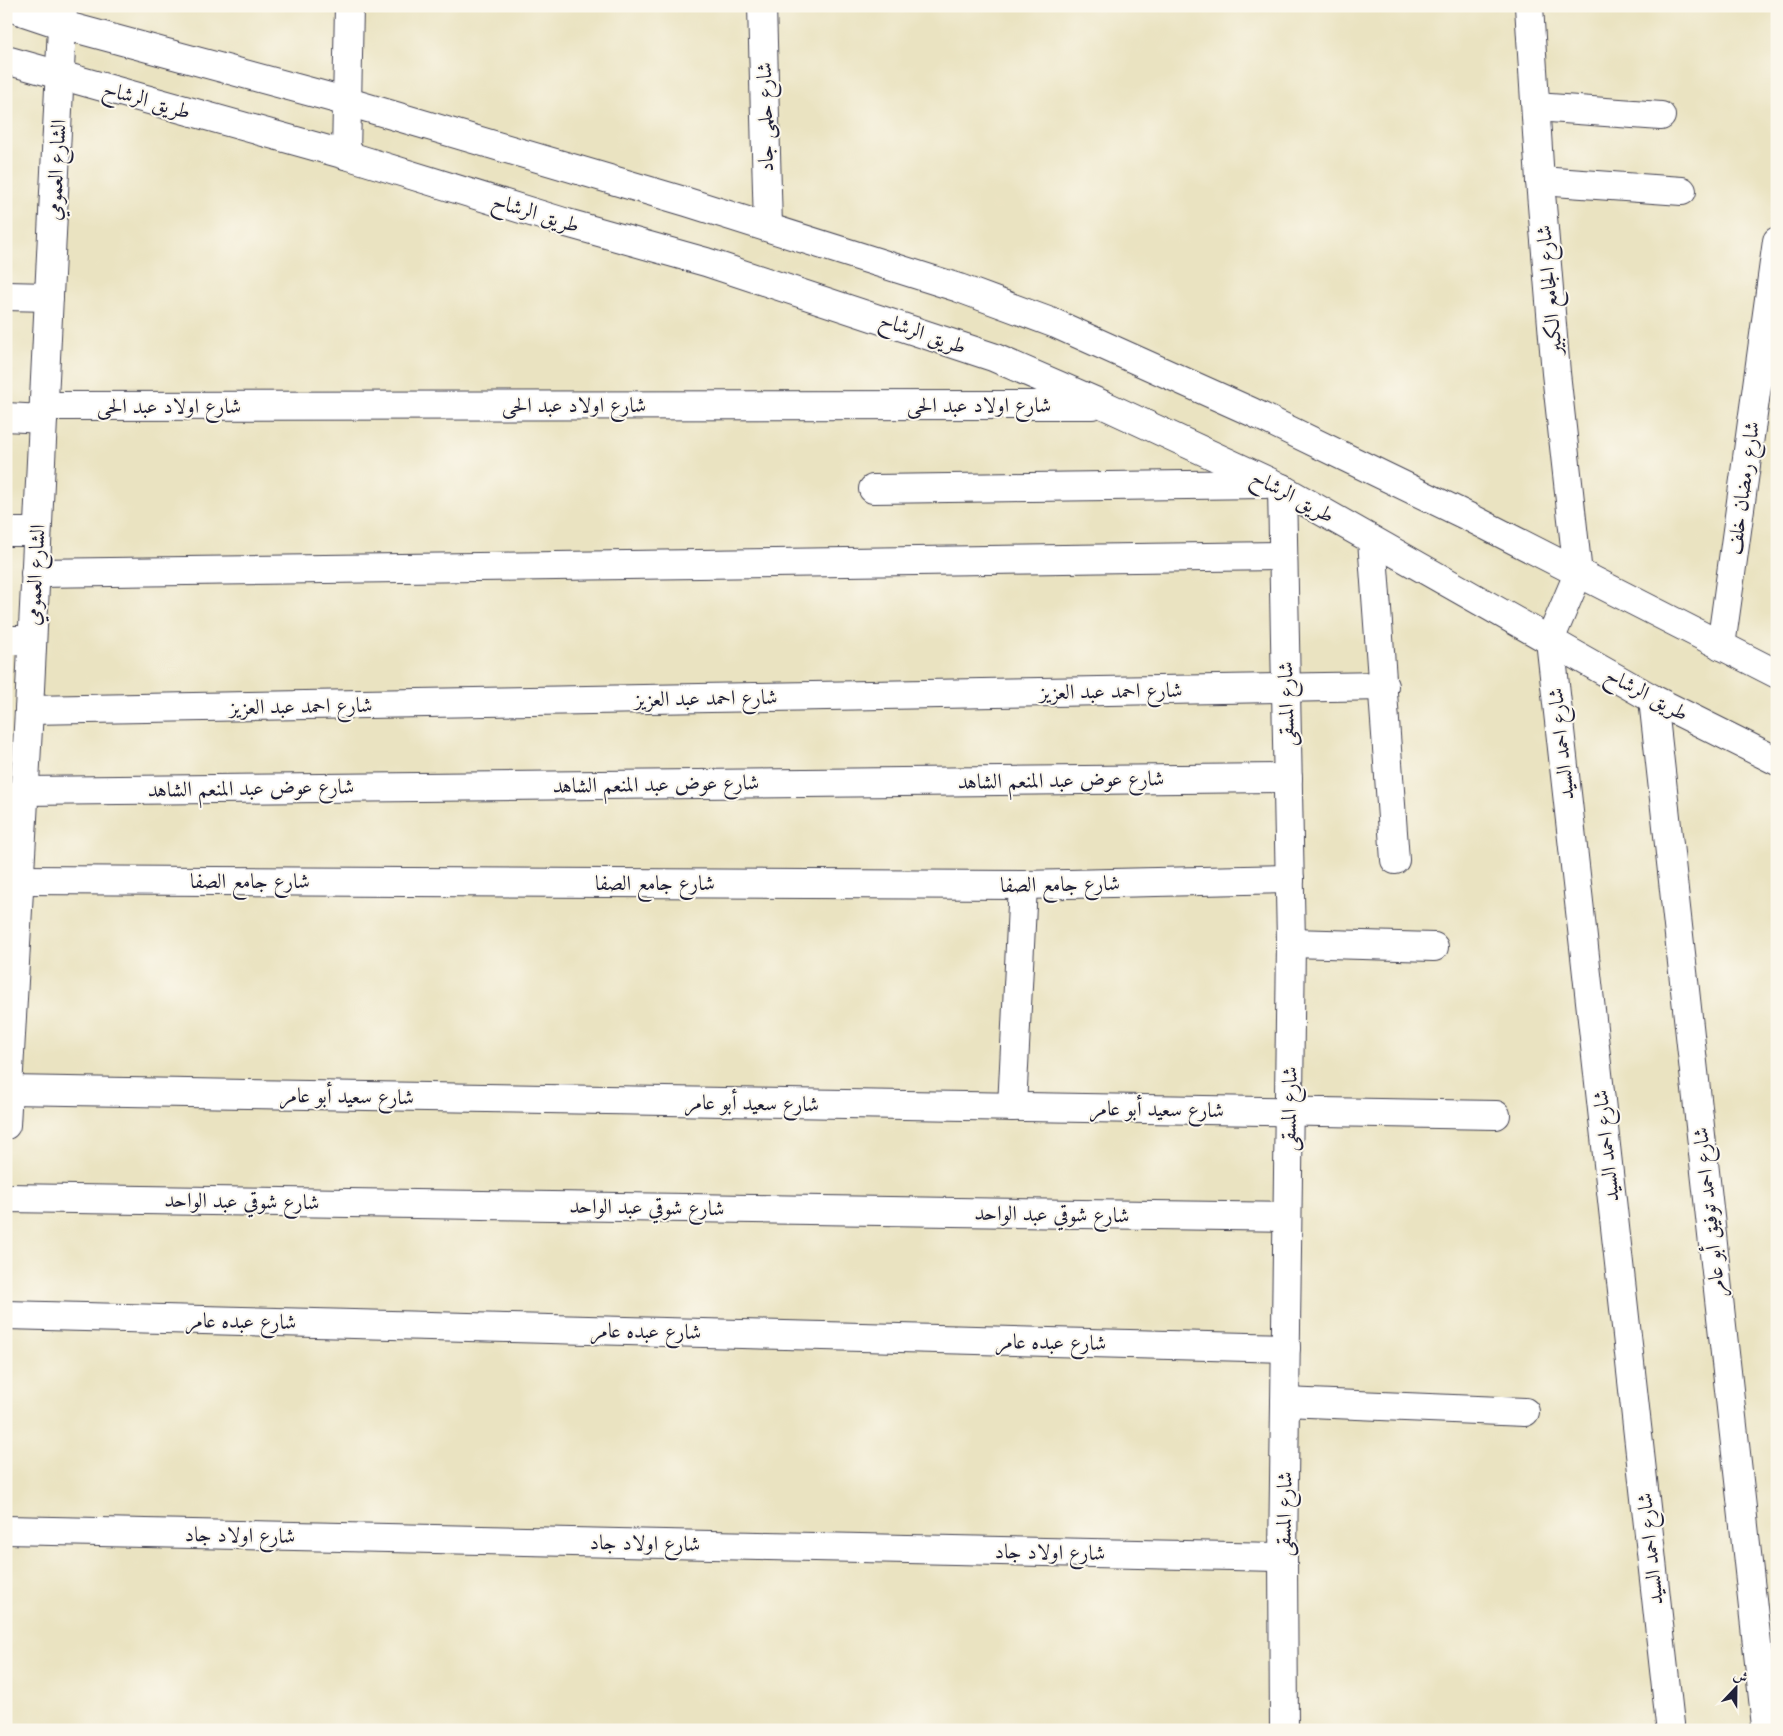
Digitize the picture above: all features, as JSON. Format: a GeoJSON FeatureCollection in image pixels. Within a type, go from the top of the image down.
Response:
{"type":"FeatureCollection","features":[{"type":"Feature","properties":{"kind":"street"},"geometry":{"type":"LineString","coordinates":[[6,6],[63,16],[768,227],[959,288],[1056,324],[1252,412],[1469,517],[1777,674]]}},
{"type":"Feature","properties":{"kind":"street"},"geometry":{"type":"LineString","coordinates":[[346,156],[349,6]]}},
{"type":"Feature","properties":{"kind":"street","name":"شارع حلمى جاد"},"geometry":{"type":"LineString","coordinates":[[762,6],[768,227]]}},
{"type":"Feature","properties":{"kind":"street","name":"شارع الجامع الكبير"},"geometry":{"type":"LineString","coordinates":[[1529,6],[1540,181],[1556,373],[1578,574]]}},
{"type":"Feature","properties":{"kind":"street","name":"الشارع العمومي"},"geometry":{"type":"LineString","coordinates":[[6,1125],[11,924],[19,880],[23,791],[16,737],[29,710],[19,640],[35,573],[63,16]]}},
{"type":"Feature","properties":{"kind":"street","name":"طريق الرشاح"},"geometry":{"type":"LineString","coordinates":[[6,60],[346,156],[567,223],[706,262],[856,310],[993,357],[1104,405],[1277,486],[1653,699],[1777,761]]}},
{"type":"Feature","properties":{"kind":"street"},"geometry":{"type":"LineString","coordinates":[[1536,107],[1662,116]]}},
{"type":"Feature","properties":{"kind":"street"},"geometry":{"type":"LineString","coordinates":[[1540,181],[1682,191]]}},
{"type":"Feature","properties":{"kind":"street","name":"شارع رمضان خلف"},"geometry":{"type":"LineString","coordinates":[[1721,646],[1777,241]]}},
{"type":"Feature","properties":{"kind":"street"},"geometry":{"type":"LineString","coordinates":[[6,296],[49,297]]}},
{"type":"Feature","properties":{"kind":"street","name":"شارع اولاد عبد الحى"},"geometry":{"type":"LineString","coordinates":[[6,417],[43,412],[1104,405]]}},
{"type":"Feature","properties":{"kind":"street"},"geometry":{"type":"LineString","coordinates":[[873,489],[1277,486]]}},
{"type":"Feature","properties":{"kind":"street","name":"شارع المسقى"},"geometry":{"type":"LineString","coordinates":[[1277,486],[1283,556],[1291,943],[1283,1557],[1284,1730]]}},
{"type":"Feature","properties":{"kind":"street"},"geometry":{"type":"LineString","coordinates":[[6,532],[37,532]]}},
{"type":"Feature","properties":{"kind":"street"},"geometry":{"type":"LineString","coordinates":[[1372,540],[1384,686],[1395,860]]}},
{"type":"Feature","properties":{"kind":"street"},"geometry":{"type":"LineString","coordinates":[[35,573],[1283,556]]}},
{"type":"Feature","properties":{"kind":"street","name":"شارع احمد السيد"},"geometry":{"type":"LineString","coordinates":[[1578,574],[1550,640],[1670,1724]]}},
{"type":"Feature","properties":{"kind":"street","name":"شارع احمد عبد العزيز"},"geometry":{"type":"LineString","coordinates":[[29,710],[1384,686]]}},
{"type":"Feature","properties":{"kind":"street","name":"شارع احمد توفيق أبو عامر"},"geometry":{"type":"LineString","coordinates":[[1653,699],[1766,1726]]}},
{"type":"Feature","properties":{"kind":"street","name":"شارع عوض عبد المنعم الشاهد"},"geometry":{"type":"LineString","coordinates":[[23,791],[1288,778]]}},
{"type":"Feature","properties":{"kind":"street","name":"شارع جامع الصفا"},"geometry":{"type":"LineString","coordinates":[[19,880],[1023,885],[1290,880]]}},
{"type":"Feature","properties":{"kind":"street"},"geometry":{"type":"LineString","coordinates":[[1012,1107],[1023,885]]}},
{"type":"Feature","properties":{"kind":"street"},"geometry":{"type":"LineString","coordinates":[[1291,943],[1434,947]]}},
{"type":"Feature","properties":{"kind":"street","name":"شارع سعيد أبو عامر"},"geometry":{"type":"LineString","coordinates":[[8,1090],[1496,1115]]}},
{"type":"Feature","properties":{"kind":"street","name":"شارع شوقي عبد الواحد"},"geometry":{"type":"LineString","coordinates":[[6,1198],[1287,1217]]}},
{"type":"Feature","properties":{"kind":"street","name":"شارع عبده عامر"},"geometry":{"type":"LineString","coordinates":[[6,1315],[1286,1348]]}},
{"type":"Feature","properties":{"kind":"street"},"geometry":{"type":"LineString","coordinates":[[1285,1402],[1525,1412]]}},
{"type":"Feature","properties":{"kind":"street","name":"شارع اولاد جاد"},"geometry":{"type":"LineString","coordinates":[[6,1530],[1283,1557]]}}]}
